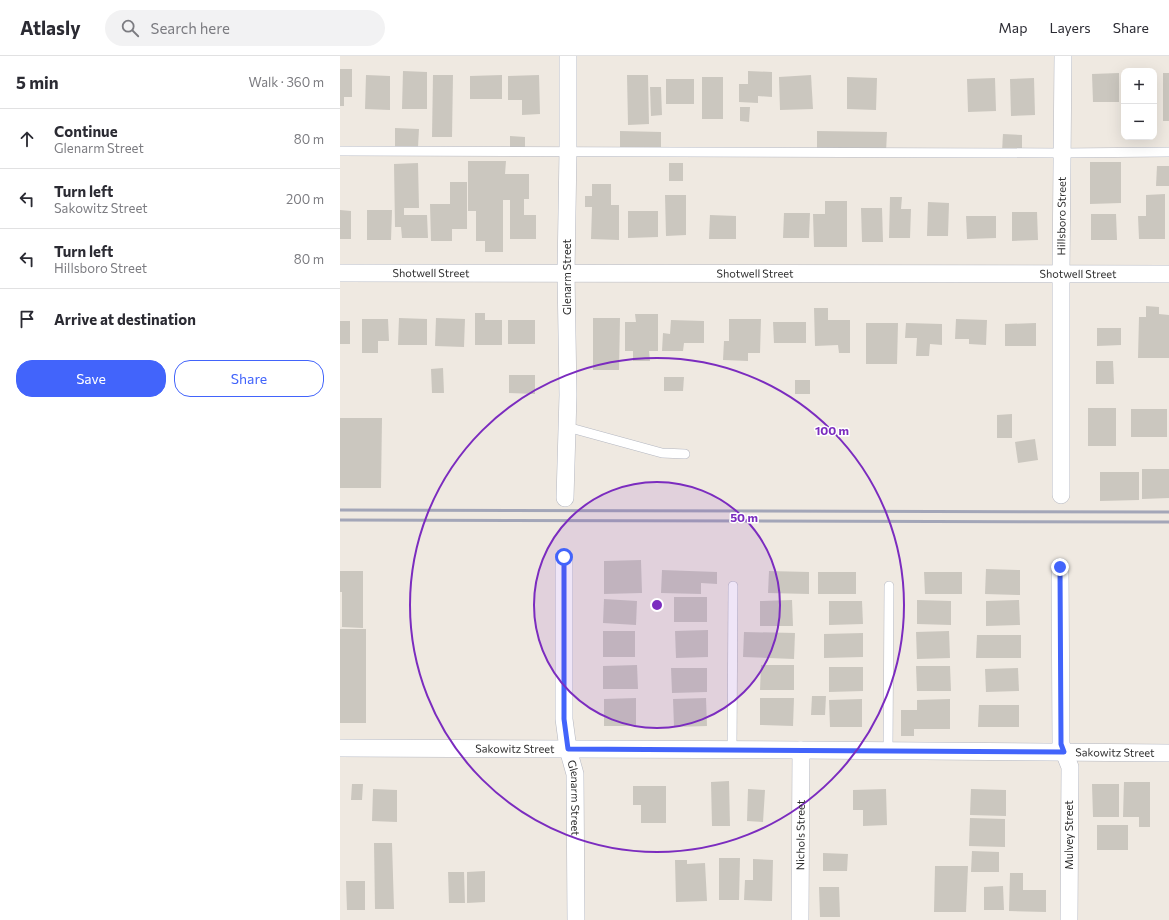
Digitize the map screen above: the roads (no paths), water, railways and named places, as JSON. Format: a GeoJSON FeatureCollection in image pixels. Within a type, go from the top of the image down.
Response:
{"type":"FeatureCollection","features":[{"type":"Feature","properties":{"kind":"street","name":"Glenarm Street"},"geometry":{"type":"LineString","coordinates":[[565,498],[568,395],[566,273],[568,56]]}},
{"type":"Feature","properties":{"kind":"street","name":"Hillsboro Street"},"geometry":{"type":"LineString","coordinates":[[1061,495],[1063,56]]}},
{"type":"Feature","properties":{"kind":"street","name":"Shotwell Street"},"geometry":{"type":"LineString","coordinates":[[340,273],[1169,274]]}},
{"type":"Feature","properties":{"kind":"street","name":"Glenarm Street"},"geometry":{"type":"LineString","coordinates":[[564,557],[564,719],[568,749],[575,774],[576,920]]}},
{"type":"Feature","properties":{"kind":"street"},"geometry":{"type":"LineString","coordinates":[[1060,567],[1061,744],[1064,752]]}},
{"type":"Feature","properties":{"kind":"street","name":"Sakowitz Street"},"geometry":{"type":"LineString","coordinates":[[340,748],[1169,753]]}},
{"type":"Feature","properties":{"kind":"street","name":"Nichols Street"},"geometry":{"type":"LineString","coordinates":[[800,920],[801,750]]}},
{"type":"Feature","properties":{"kind":"street","name":"Mulvey Street"},"geometry":{"type":"LineString","coordinates":[[1064,752],[1070,767],[1069,920]]}},
{"type":"Feature","properties":{"kind":"lane"},"geometry":{"type":"LineString","coordinates":[[340,151],[1062,154],[1169,152]]}},
{"type":"Feature","properties":{"kind":"lane"},"geometry":{"type":"LineString","coordinates":[[567,427],[662,453],[685,454]]}},
{"type":"Feature","properties":{"kind":"lane"},"geometry":{"type":"LineString","coordinates":[[732,586],[732,750]]}},
{"type":"Feature","properties":{"kind":"lane"},"geometry":{"type":"LineString","coordinates":[[888,751],[889,586]]}},
{"type":"Feature","properties":{"kind":"railway"},"geometry":{"type":"LineString","coordinates":[[340,510],[1169,512]]}},
{"type":"Feature","properties":{"kind":"railway"},"geometry":{"type":"LineString","coordinates":[[340,520],[1169,522]]}}]}
